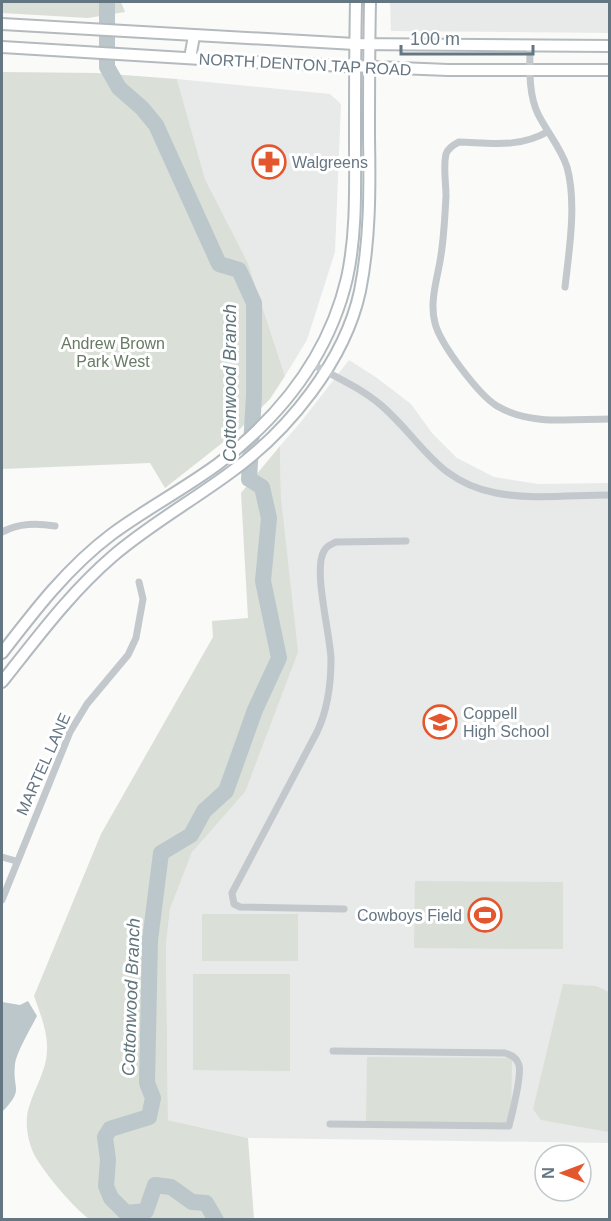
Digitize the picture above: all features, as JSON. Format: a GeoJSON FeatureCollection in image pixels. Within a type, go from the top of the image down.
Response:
{"type":"FeatureCollection","features":[{"type":"Feature","properties":{"kind":"street"},"geometry":{"type":"LineString","coordinates":[[2,653],[48,594],[83,559],[113,534],[217,465],[278,409],[292,394],[312,364],[329,331],[340,301],[352,247],[355,205],[356,2]]}},
{"type":"Feature","properties":{"kind":"street"},"geometry":{"type":"LineString","coordinates":[[2,682],[64,605],[98,570],[147,530],[233,471],[281,428],[295,413],[325,371],[340,345],[352,319],[360,292],[369,228],[370,2]]}},
{"type":"Feature","properties":{"kind":"street","name":"NORTH DENTON TAP ROAD"},"geometry":{"type":"LineString","coordinates":[[2,24],[355,44],[609,46]]}},
{"type":"Feature","properties":{"kind":"street"},"geometry":{"type":"LineString","coordinates":[[190,58],[194,36]]}},
{"type":"Feature","properties":{"kind":"street"},"geometry":{"type":"LineString","coordinates":[[530,45],[530,70],[537,111],[562,156],[570,182],[570,239],[565,287]]}},
{"type":"Feature","properties":{"kind":"street","name":"NORTH DENTON TAP ROAD"},"geometry":{"type":"LineString","coordinates":[[2,47],[448,70],[609,70]]}},
{"type":"Feature","properties":{"kind":"street"},"geometry":{"type":"LineString","coordinates":[[548,132],[519,144],[459,142],[452,145],[446,154],[444,224],[433,307],[435,323],[443,343],[484,396],[495,405],[531,420],[609,419]]}},
{"type":"Feature","properties":{"kind":"street"},"geometry":{"type":"LineString","coordinates":[[312,364],[373,399],[438,466],[463,482],[494,493],[520,496],[609,495]]}},
{"type":"Feature","properties":{"kind":"street"},"geometry":{"type":"LineString","coordinates":[[2,532],[18,525],[35,523],[55,526]]}},
{"type":"Feature","properties":{"kind":"street"},"geometry":{"type":"LineString","coordinates":[[344,909],[240,907],[234,904],[232,893],[317,732],[326,709],[330,687],[331,658],[320,573],[323,553],[329,545],[336,542],[406,541]]}},
{"type":"Feature","properties":{"kind":"street","name":"MARTEL LANE"},"geometry":{"type":"LineString","coordinates":[[2,900],[16,861],[74,724],[87,704],[128,655],[136,638],[144,599],[139,582]]}},
{"type":"Feature","properties":{"kind":"street"},"geometry":{"type":"LineString","coordinates":[[2,857],[16,861]]}},
{"type":"Feature","properties":{"kind":"street"},"geometry":{"type":"LineString","coordinates":[[330,1124],[509,1126],[519,1071],[518,1061],[506,1053],[333,1051]]}},
{"type":"Feature","properties":{"kind":"shaded area"},"geometry":{"type":"Polygon","coordinates":[[[390,2],[609,2],[609,33],[391,31],[390,2]]]}},
{"type":"Feature","properties":{"kind":"shaded area"},"geometry":{"type":"Polygon","coordinates":[[[177,79],[330,94],[341,104],[335,252],[307,340],[285,376],[248,263],[205,179],[177,79]]]}},
{"type":"Feature","properties":{"kind":"shaded area","name":"Coppell High School"},"geometry":{"type":"Polygon","coordinates":[[[349,360],[411,404],[432,433],[457,458],[494,477],[538,484],[609,483],[609,1143],[248,1138],[168,1120],[166,945],[170,909],[192,851],[245,792],[281,499],[280,446],[349,360]]]}},
{"type":"Feature","properties":{"kind":"shaded area"},"geometry":{"type":"Polygon","coordinates":[[[28,1001],[37,1016],[16,1059],[15,1093],[2,1112],[2,1002],[20,1005],[28,1001]]]}},
{"type":"Feature","properties":{"kind":"green space"},"geometry":{"type":"Polygon","coordinates":[[[2,2],[121,2],[125,12],[88,18],[2,13],[2,2]]]}},
{"type":"Feature","properties":{"kind":"green space","name":"Andrew Brown Park West"},"geometry":{"type":"Polygon","coordinates":[[[2,72],[97,73],[177,79],[205,179],[248,263],[285,376],[270,399],[240,429],[165,488],[150,463],[2,469],[2,72]]]}},
{"type":"Feature","properties":{"kind":"green space"},"geometry":{"type":"Polygon","coordinates":[[[280,446],[281,499],[298,652],[245,792],[192,852],[170,909],[166,945],[168,1120],[248,1138],[254,1219],[89,1219],[67,1198],[46,1172],[30,1145],[27,1126],[28,1113],[45,1065],[47,1050],[45,1029],[34,996],[101,834],[213,637],[212,621],[248,618],[241,493],[280,446]]]}},
{"type":"Feature","properties":{"kind":"green space"},"geometry":{"type":"Polygon","coordinates":[[[415,881],[563,882],[563,949],[414,948],[415,881]]]}},
{"type":"Feature","properties":{"kind":"green space"},"geometry":{"type":"Polygon","coordinates":[[[202,914],[298,914],[298,961],[202,961],[202,914]]]}},
{"type":"Feature","properties":{"kind":"green space"},"geometry":{"type":"Polygon","coordinates":[[[193,974],[290,974],[290,1071],[193,1070],[193,974]]]}},
{"type":"Feature","properties":{"kind":"green space"},"geometry":{"type":"Polygon","coordinates":[[[563,984],[596,986],[609,992],[609,1132],[541,1120],[533,1109],[563,984]]]}},
{"type":"Feature","properties":{"kind":"green space"},"geometry":{"type":"Polygon","coordinates":[[[367,1057],[512,1058],[511,1123],[366,1122],[367,1057]]]}},
{"type":"Feature","properties":{"kind":"waterway","name":"Cottonwood Branch"},"geometry":{"type":"LineString","coordinates":[[107,2],[107,67],[119,88],[142,108],[156,125],[219,264],[239,270],[254,303],[254,396],[249,479],[262,487],[269,518],[263,581],[279,658],[255,710],[226,791],[204,811],[191,835],[161,853],[150,940],[147,1083],[153,1098],[149,1117],[110,1129],[105,1137],[108,1160],[106,1186],[111,1198],[126,1213],[146,1211],[155,1185],[171,1187],[192,1202],[206,1203],[216,1220]]}},
{"type":"Feature","properties":{"kind":"place","name":"Walgreens"},"geometry":{"type":"Point","coordinates":[269,162]}},
{"type":"Feature","properties":{"kind":"place","name":"Coppell High School"},"geometry":{"type":"Point","coordinates":[440,722]}},
{"type":"Feature","properties":{"kind":"place","name":"Cowboys Field"},"geometry":{"type":"Point","coordinates":[485,915]}}]}
